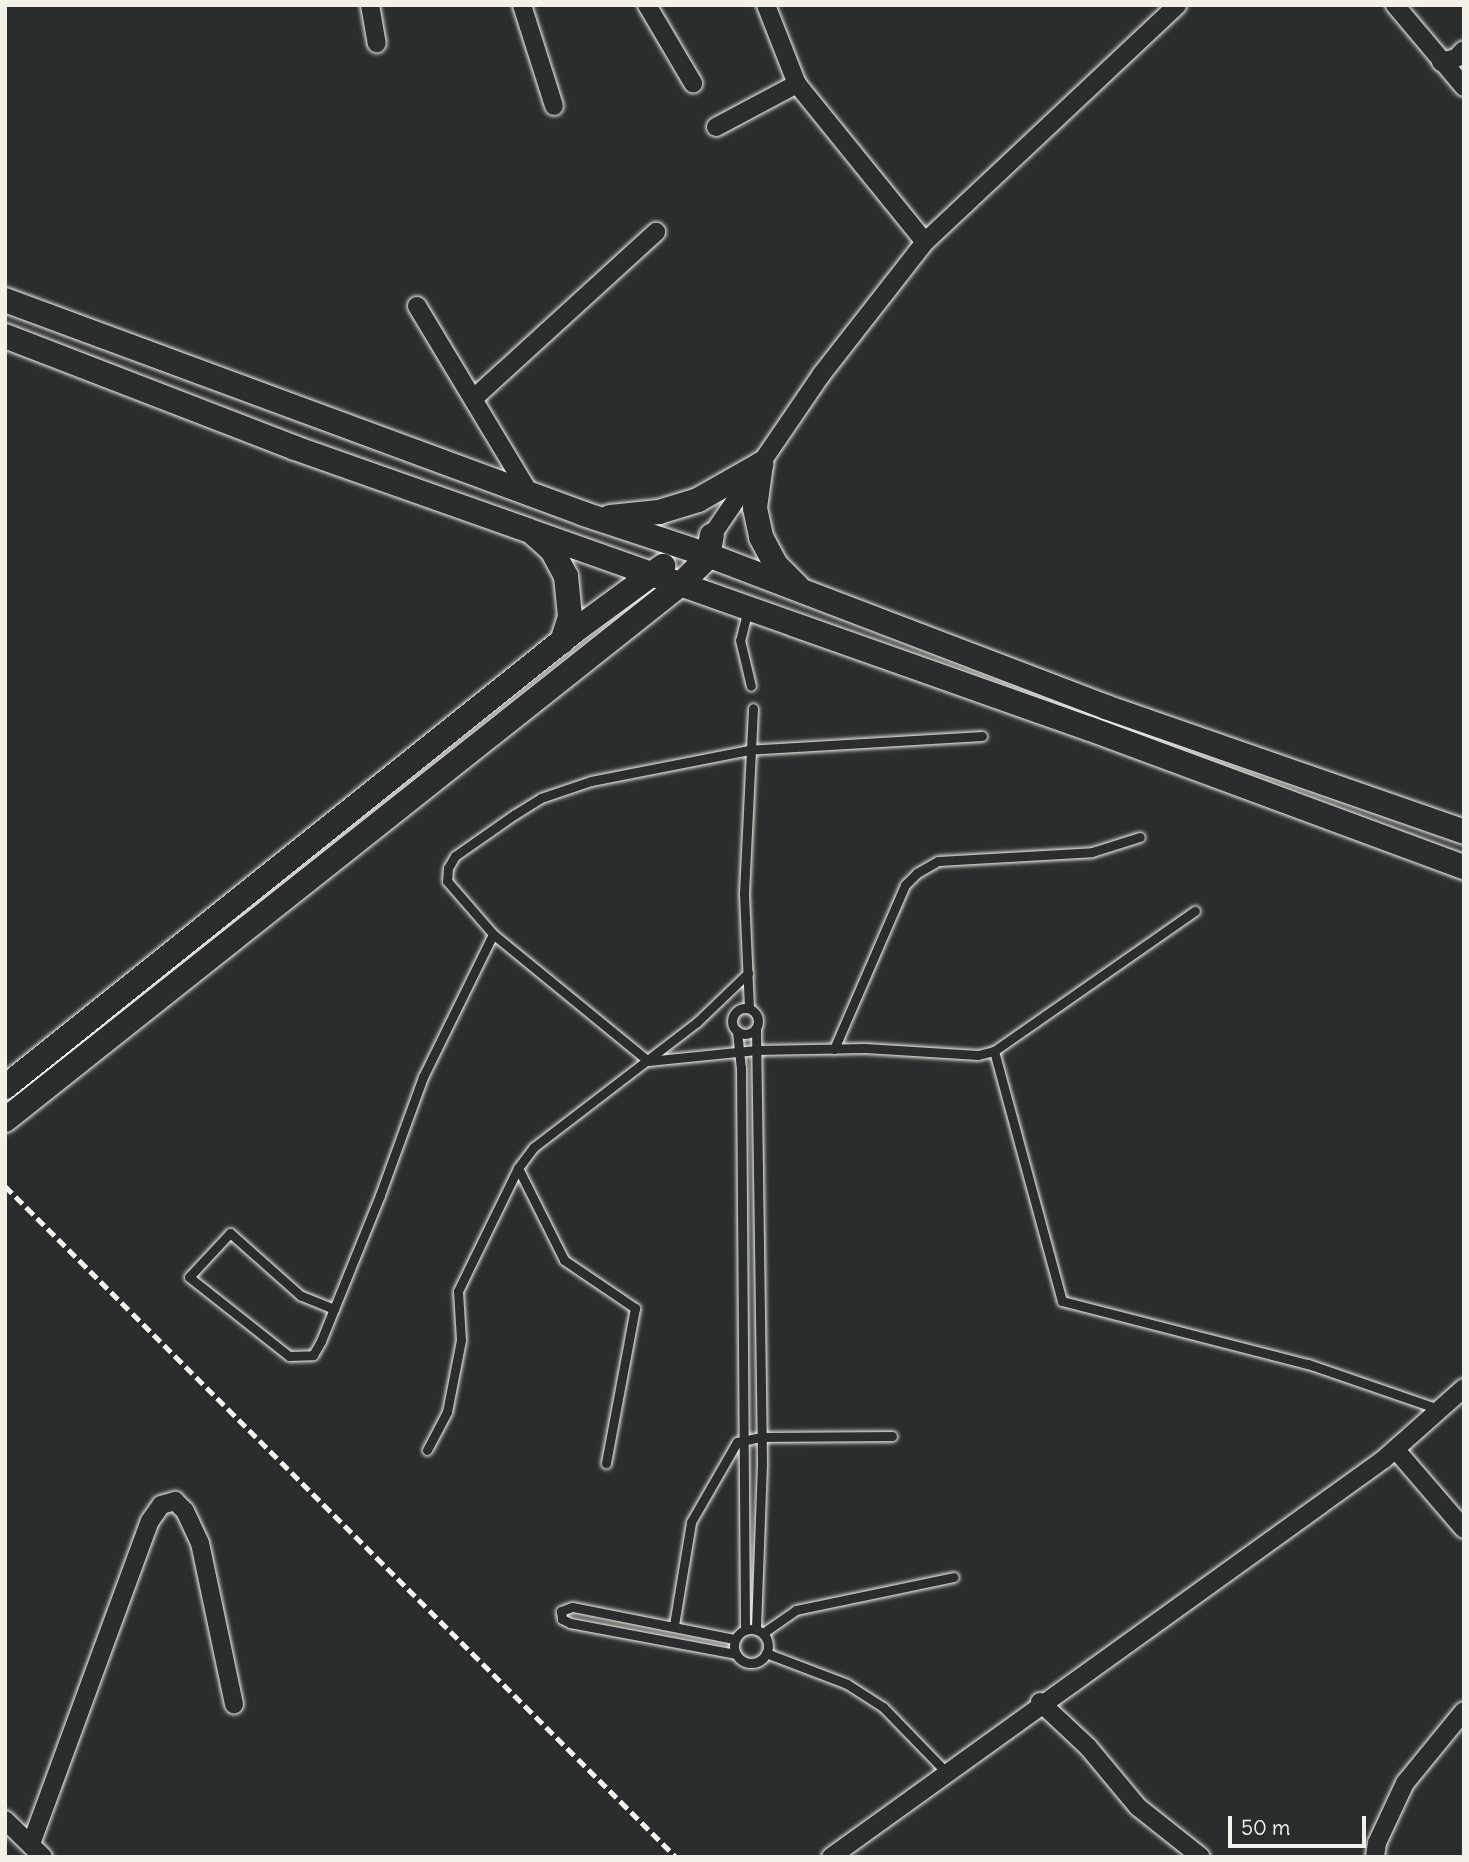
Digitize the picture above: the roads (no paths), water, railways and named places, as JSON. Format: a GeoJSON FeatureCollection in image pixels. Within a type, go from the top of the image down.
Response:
{"type":"FeatureCollection","features":[{"type":"Feature","properties":{"kind":"main road"},"geometry":{"type":"LineString","coordinates":[[6,300],[527,489],[584,514],[702,547],[813,596],[1106,707],[1464,832]]}},
{"type":"Feature","properties":{"kind":"main road"},"geometry":{"type":"LineString","coordinates":[[16,340],[166,401],[749,607],[1464,867]]}},
{"type":"Feature","properties":{"kind":"main road"},"geometry":{"type":"LineString","coordinates":[[584,514],[629,517],[679,507],[721,490],[761,464]]}},
{"type":"Feature","properties":{"kind":"main road"},"geometry":{"type":"LineString","coordinates":[[761,464],[755,501],[761,537],[781,571],[813,596]]}},
{"type":"Feature","properties":{"kind":"main road"},"geometry":{"type":"LineString","coordinates":[[530,531],[552,550],[566,576],[570,617],[562,642]]}},
{"type":"Feature","properties":{"kind":"main road"},"geometry":{"type":"LineString","coordinates":[[5,1087],[562,642],[653,573],[702,547]]}},
{"type":"Feature","properties":{"kind":"main road"},"geometry":{"type":"LineString","coordinates":[[5,1119],[682,583],[702,547]]}},
{"type":"Feature","properties":{"kind":"street"},"geometry":{"type":"LineString","coordinates":[[370,5],[377,43]]}},
{"type":"Feature","properties":{"kind":"street"},"geometry":{"type":"LineString","coordinates":[[522,5],[554,106]]}},
{"type":"Feature","properties":{"kind":"street"},"geometry":{"type":"LineString","coordinates":[[648,5],[693,82]]}},
{"type":"Feature","properties":{"kind":"street"},"geometry":{"type":"LineString","coordinates":[[766,5],[773,29],[794,75],[926,242]]}},
{"type":"Feature","properties":{"kind":"street"},"geometry":{"type":"LineString","coordinates":[[702,547],[821,375],[926,242],[1177,5]]}},
{"type":"Feature","properties":{"kind":"street"},"geometry":{"type":"LineString","coordinates":[[1395,5],[1464,87]]}},
{"type":"Feature","properties":{"kind":"street"},"geometry":{"type":"LineString","coordinates":[[1441,62],[1456,58],[1464,50]]}},
{"type":"Feature","properties":{"kind":"street"},"geometry":{"type":"LineString","coordinates":[[716,127],[794,75]]}},
{"type":"Feature","properties":{"kind":"street"},"geometry":{"type":"LineString","coordinates":[[473,400],[656,232]]}},
{"type":"Feature","properties":{"kind":"street"},"geometry":{"type":"LineString","coordinates":[[417,306],[527,489]]}},
{"type":"Feature","properties":{"kind":"street"},"geometry":{"type":"LineString","coordinates":[[831,1857],[1040,1702],[1396,1450],[1464,1388]]}},
{"type":"Feature","properties":{"kind":"street"},"geometry":{"type":"LineString","coordinates":[[1396,1450],[1464,1529]]}},
{"type":"Feature","properties":{"kind":"street"},"geometry":{"type":"LineString","coordinates":[[5,1819],[37,1851],[150,1521],[162,1505],[175,1501],[186,1511],[200,1543],[234,1704]]}},
{"type":"Feature","properties":{"kind":"street"},"geometry":{"type":"LineString","coordinates":[[1040,1702],[1088,1747],[1138,1807],[1201,1857]]}},
{"type":"Feature","properties":{"kind":"street"},"geometry":{"type":"LineString","coordinates":[[1375,1857],[1377,1843],[1405,1783],[1464,1712]]}},
{"type":"Feature","properties":{"kind":"lane"},"geometry":{"type":"LineString","coordinates":[[749,607],[740,640],[751,686]]}},
{"type":"Feature","properties":{"kind":"lane"},"geometry":{"type":"LineString","coordinates":[[753,708],[744,893],[749,1008],[757,1017],[760,1631],[766,1654]]}},
{"type":"Feature","properties":{"kind":"lane"},"geometry":{"type":"LineString","coordinates":[[982,736],[749,750],[592,781],[541,798],[485,835],[455,856],[447,881],[493,934],[648,1060],[756,1050],[834,1049],[978,1055],[994,1051],[1195,911]]}},
{"type":"Feature","properties":{"kind":"lane"},"geometry":{"type":"LineString","coordinates":[[834,1049],[905,885],[917,873],[938,861],[1092,852],[1140,836]]}},
{"type":"Feature","properties":{"kind":"lane"},"geometry":{"type":"LineString","coordinates":[[334,1309],[301,1296],[230,1233],[189,1277],[289,1356],[313,1355],[334,1309],[413,1100],[493,934]]}},
{"type":"Feature","properties":{"kind":"lane"},"geometry":{"type":"LineString","coordinates":[[427,1450],[447,1412],[461,1340],[458,1291],[517,1168],[534,1147],[648,1060],[748,973]]}},
{"type":"Feature","properties":{"kind":"lane"},"geometry":{"type":"LineString","coordinates":[[734,1639],[745,1629],[740,1051],[733,1017],[749,1008]]}},
{"type":"Feature","properties":{"kind":"lane"},"geometry":{"type":"LineString","coordinates":[[737,1031],[747,1034],[756,1028]]}},
{"type":"Feature","properties":{"kind":"lane"},"geometry":{"type":"LineString","coordinates":[[994,1051],[1062,1300],[1308,1364],[1440,1410]]}},
{"type":"Feature","properties":{"kind":"lane"},"geometry":{"type":"LineString","coordinates":[[517,1168],[564,1260],[635,1308],[606,1463]]}},
{"type":"Feature","properties":{"kind":"lane"},"geometry":{"type":"LineString","coordinates":[[674,1625],[691,1522],[730,1451],[743,1440],[761,1437],[892,1436]]}},
{"type":"Feature","properties":{"kind":"lane"},"geometry":{"type":"LineString","coordinates":[[745,1629],[760,1631],[796,1610],[954,1577]]}},
{"type":"Feature","properties":{"kind":"lane"},"geometry":{"type":"LineString","coordinates":[[734,1639],[674,1625],[572,1607],[564,1608],[561,1616],[569,1623],[735,1654],[754,1663],[766,1654]]}},
{"type":"Feature","properties":{"kind":"lane"},"geometry":{"type":"LineString","coordinates":[[734,1639],[735,1654]]}},
{"type":"Feature","properties":{"kind":"lane"},"geometry":{"type":"LineString","coordinates":[[766,1654],[847,1684],[883,1707],[945,1771]]}},
{"type":"Feature","properties":{"kind":"railway"},"geometry":{"type":"LineString","coordinates":[[5,1186],[676,1857]]}}]}
